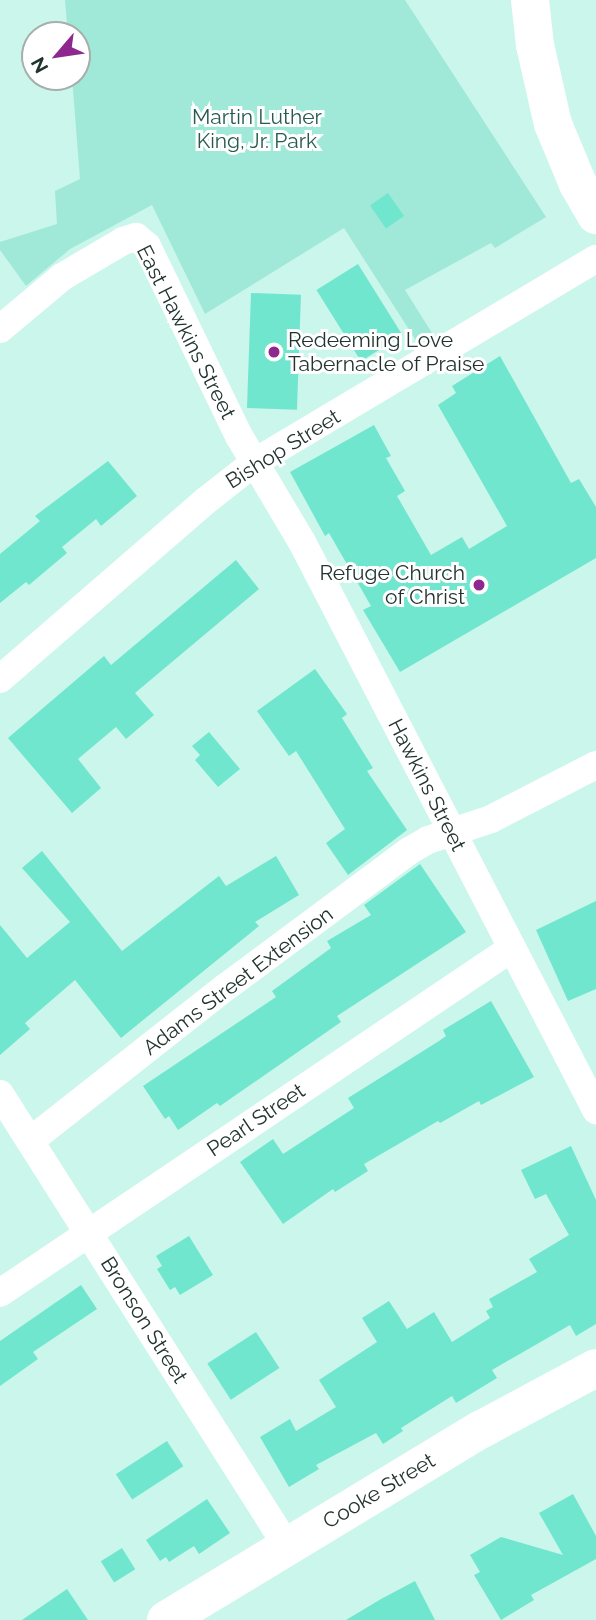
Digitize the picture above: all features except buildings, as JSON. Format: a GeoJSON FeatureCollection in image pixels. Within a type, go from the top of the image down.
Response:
{"type":"FeatureCollection","features":[{"type":"Feature","properties":{"kind":"main road"},"geometry":{"type":"LineString","coordinates":[[530,0],[535,45],[553,124],[578,184],[596,215]]}},
{"type":"Feature","properties":{"kind":"main road","name":"Cooke Street"},"geometry":{"type":"LineString","coordinates":[[166,1620],[482,1429],[596,1368]]}},
{"type":"Feature","properties":{"kind":"street","name":"East Hawkins Street"},"geometry":{"type":"LineString","coordinates":[[0,329],[74,270],[123,241],[140,238],[147,246],[239,436],[255,462]]}},
{"type":"Feature","properties":{"kind":"street","name":"Bishop Street"},"geometry":{"type":"LineString","coordinates":[[0,679],[208,499],[255,462],[596,259]]}},
{"type":"Feature","properties":{"kind":"street","name":"Hawkins Street"},"geometry":{"type":"LineString","coordinates":[[255,462],[302,542],[596,1110]]}},
{"type":"Feature","properties":{"kind":"street","name":"Adams Street Extension"},"geometry":{"type":"LineString","coordinates":[[30,1141],[226,988],[409,851],[491,819],[596,765]]}},
{"type":"Feature","properties":{"kind":"street","name":"Pearl Street"},"geometry":{"type":"LineString","coordinates":[[0,1293],[512,948]]}},
{"type":"Feature","properties":{"kind":"street","name":"Bronson Street"},"geometry":{"type":"LineString","coordinates":[[0,1094],[287,1546]]}},
{"type":"Feature","properties":{"kind":"green space","name":"Martin Luther King, Jr. Park"},"geometry":{"type":"Polygon","coordinates":[[[65,0],[405,0],[546,217],[495,248],[491,243],[405,290],[432,333],[417,342],[344,228],[205,314],[152,205],[70,249],[26,286],[0,250],[0,242],[57,224],[55,191],[80,179],[73,91],[91,91],[91,21],[67,21],[65,0]]]}},
{"type":"Feature","properties":{"kind":"place","name":"Redeeming Love Tabernacle of Praise"},"geometry":{"type":"Point","coordinates":[274,352]}},
{"type":"Feature","properties":{"kind":"place","name":"Refuge Church of Christ"},"geometry":{"type":"Point","coordinates":[479,585]}}]}
